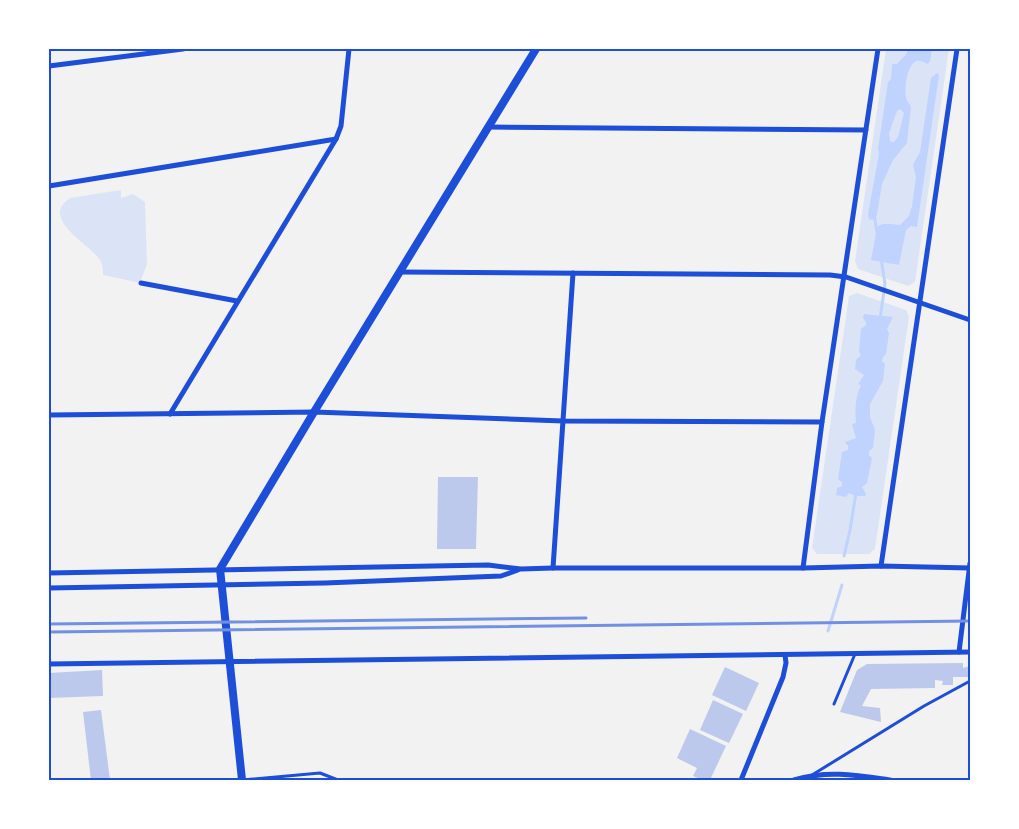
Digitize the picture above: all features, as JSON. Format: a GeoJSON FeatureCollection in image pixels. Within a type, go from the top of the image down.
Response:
{"type":"FeatureCollection","features":[{"type":"Feature","properties":{"kind":"street"},"geometry":{"type":"LineString","coordinates":[[49,66],[183,49]]}},
{"type":"Feature","properties":{"kind":"street"},"geometry":{"type":"LineString","coordinates":[[170,414],[336,139],[341,126],[349,49]]}},
{"type":"Feature","properties":{"kind":"street"},"geometry":{"type":"LineString","coordinates":[[242,780],[220,569],[536,49]]}},
{"type":"Feature","properties":{"kind":"street"},"geometry":{"type":"LineString","coordinates":[[803,568],[822,422],[878,49]]}},
{"type":"Feature","properties":{"kind":"street"},"geometry":{"type":"LineString","coordinates":[[881,566],[957,49]]}},
{"type":"Feature","properties":{"kind":"street"},"geometry":{"type":"LineString","coordinates":[[489,127],[866,130]]}},
{"type":"Feature","properties":{"kind":"street"},"geometry":{"type":"LineString","coordinates":[[49,186],[336,139]]}},
{"type":"Feature","properties":{"kind":"street"},"geometry":{"type":"LineString","coordinates":[[400,272],[830,275],[843,277],[970,320]]}},
{"type":"Feature","properties":{"kind":"street"},"geometry":{"type":"LineString","coordinates":[[554,568],[573,273]]}},
{"type":"Feature","properties":{"kind":"street"},"geometry":{"type":"LineString","coordinates":[[141,283],[237,301]]}},
{"type":"Feature","properties":{"kind":"street"},"geometry":{"type":"LineString","coordinates":[[49,415],[314,412],[563,421],[822,422]]}},
{"type":"Feature","properties":{"kind":"street"},"geometry":{"type":"LineString","coordinates":[[49,573],[488,565],[521,570],[554,568],[970,566],[959,652]]}},
{"type":"Feature","properties":{"kind":"street"},"geometry":{"type":"LineString","coordinates":[[49,588],[222,585],[501,576],[521,570]]}},
{"type":"Feature","properties":{"kind":"street"},"geometry":{"type":"LineString","coordinates":[[49,664],[970,652]]}},
{"type":"Feature","properties":{"kind":"street"},"geometry":{"type":"LineString","coordinates":[[741,780],[783,677],[786,663],[785,655]]}},
{"type":"Feature","properties":{"kind":"street"},"geometry":{"type":"LineString","coordinates":[[794,780],[812,775],[839,774],[890,780]]}},
{"type":"Feature","properties":{"kind":"lane"},"geometry":{"type":"LineString","coordinates":[[834,704],[856,654]]}},
{"type":"Feature","properties":{"kind":"lane"},"geometry":{"type":"LineString","coordinates":[[812,775],[924,706],[970,681]]}},
{"type":"Feature","properties":{"kind":"lane"},"geometry":{"type":"LineString","coordinates":[[242,780],[320,773],[338,780]]}},
{"type":"Feature","properties":{"kind":"shaded area"},"geometry":{"type":"Polygon","coordinates":[[[886,49],[949,49],[915,282],[908,286],[858,269],[855,261],[886,49]]]}},
{"type":"Feature","properties":{"kind":"shaded area"},"geometry":{"type":"Polygon","coordinates":[[[121,190],[121,198],[133,194],[145,202],[147,264],[140,283],[103,275],[100,260],[69,230],[60,214],[62,206],[70,198],[121,190]]]}},
{"type":"Feature","properties":{"kind":"shaded area"},"geometry":{"type":"Polygon","coordinates":[[[857,293],[906,310],[909,317],[875,549],[869,554],[817,554],[812,548],[849,296],[857,293]]]}},
{"type":"Feature","properties":{"kind":"water"},"geometry":{"type":"Polygon","coordinates":[[[907,49],[932,49],[928,64],[917,61],[908,72],[905,91],[907,101],[911,107],[907,143],[893,160],[882,184],[877,215],[872,220],[869,219],[868,214],[879,154],[878,149],[888,82],[891,79],[892,64],[897,64],[907,53],[907,49]],[[900,109],[897,111],[889,133],[890,141],[892,142],[898,137],[904,113],[900,109]]]}},
{"type":"Feature","properties":{"kind":"water"},"geometry":{"type":"Polygon","coordinates":[[[937,73],[939,75],[917,227],[911,226],[906,230],[899,265],[871,260],[877,228],[884,224],[900,225],[909,216],[916,177],[913,165],[920,152],[931,78],[937,73]]]}},
{"type":"Feature","properties":{"kind":"water"},"geometry":{"type":"Polygon","coordinates":[[[864,314],[893,317],[887,329],[889,333],[886,354],[882,361],[885,364],[883,381],[870,404],[870,417],[875,430],[873,448],[869,451],[869,455],[872,458],[867,483],[862,487],[866,494],[865,496],[856,496],[849,493],[846,497],[836,495],[837,488],[842,486],[842,482],[838,479],[842,452],[848,450],[845,442],[856,438],[852,424],[856,423],[856,404],[861,385],[858,384],[864,375],[855,369],[856,360],[861,355],[859,352],[861,329],[866,325],[863,318],[864,314]]]}},
{"type":"Feature","properties":{"kind":"building"},"geometry":{"type":"Polygon","coordinates":[[[438,477],[478,477],[476,549],[437,549],[438,477]]]}},
{"type":"Feature","properties":{"kind":"building"},"geometry":{"type":"Polygon","coordinates":[[[963,663],[963,668],[970,666],[970,677],[953,677],[953,685],[942,685],[943,681],[935,680],[935,688],[871,689],[862,706],[880,708],[881,722],[840,712],[857,670],[867,664],[963,663]]]}},
{"type":"Feature","properties":{"kind":"building"},"geometry":{"type":"Polygon","coordinates":[[[725,667],[759,683],[746,711],[712,695],[725,667]]]}},
{"type":"Feature","properties":{"kind":"building"},"geometry":{"type":"Polygon","coordinates":[[[102,670],[103,696],[49,698],[49,673],[102,670]]]}},
{"type":"Feature","properties":{"kind":"building"},"geometry":{"type":"Polygon","coordinates":[[[713,700],[743,714],[729,743],[700,730],[713,700]]]}},
{"type":"Feature","properties":{"kind":"building"},"geometry":{"type":"Polygon","coordinates":[[[101,710],[110,780],[91,780],[83,712],[101,710]]]}},
{"type":"Feature","properties":{"kind":"building"},"geometry":{"type":"Polygon","coordinates":[[[690,729],[726,746],[710,780],[703,780],[693,776],[697,768],[677,758],[690,729]]]}},
{"type":"Feature","properties":{"kind":"waterway"},"geometry":{"type":"LineString","coordinates":[[874,214],[877,232]]}},
{"type":"Feature","properties":{"kind":"waterway"},"geometry":{"type":"LineString","coordinates":[[880,319],[885,284],[881,258]]}},
{"type":"Feature","properties":{"kind":"waterway"},"geometry":{"type":"LineString","coordinates":[[844,556],[856,493]]}},
{"type":"Feature","properties":{"kind":"waterway"},"geometry":{"type":"LineString","coordinates":[[828,631],[842,585]]}},
{"type":"Feature","properties":{"kind":"railway"},"geometry":{"type":"LineString","coordinates":[[49,624],[586,618]]}},
{"type":"Feature","properties":{"kind":"railway"},"geometry":{"type":"LineString","coordinates":[[49,632],[970,621]]}}]}
